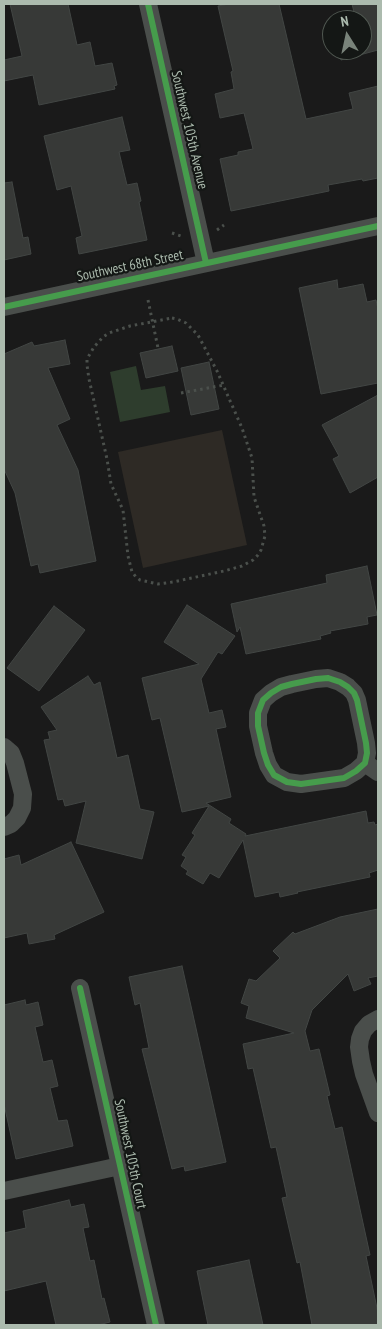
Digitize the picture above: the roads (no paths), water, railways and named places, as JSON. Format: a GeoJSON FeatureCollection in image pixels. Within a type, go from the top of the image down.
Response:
{"type":"FeatureCollection","features":[{"type":"Feature","properties":{"kind":"street","name":"Southwest 105th Avenue"},"geometry":{"type":"LineString","coordinates":[[148,4],[206,263]]}},
{"type":"Feature","properties":{"kind":"street","name":"Southwest 68th Street"},"geometry":{"type":"LineString","coordinates":[[4,306],[378,226]]}},
{"type":"Feature","properties":{"kind":"street"},"geometry":{"type":"LineString","coordinates":[[328,678],[340,682],[354,693],[358,700],[371,767],[356,771],[344,778],[301,784],[287,782],[274,775],[264,753],[258,726],[258,713],[263,700],[281,687],[292,684],[328,678]]}},
{"type":"Feature","properties":{"kind":"street"},"geometry":{"type":"LineString","coordinates":[[4,747],[11,753],[23,794],[22,808],[17,818],[11,824],[4,827]]}},
{"type":"Feature","properties":{"kind":"street","name":"Southwest 105th Court"},"geometry":{"type":"LineString","coordinates":[[80,988],[156,1325]]}},
{"type":"Feature","properties":{"kind":"street"},"geometry":{"type":"LineString","coordinates":[[378,1019],[369,1024],[363,1031],[360,1039],[360,1061],[378,1113]]}},
{"type":"Feature","properties":{"kind":"street"},"geometry":{"type":"LineString","coordinates":[[4,1191],[120,1166]]}}]}
